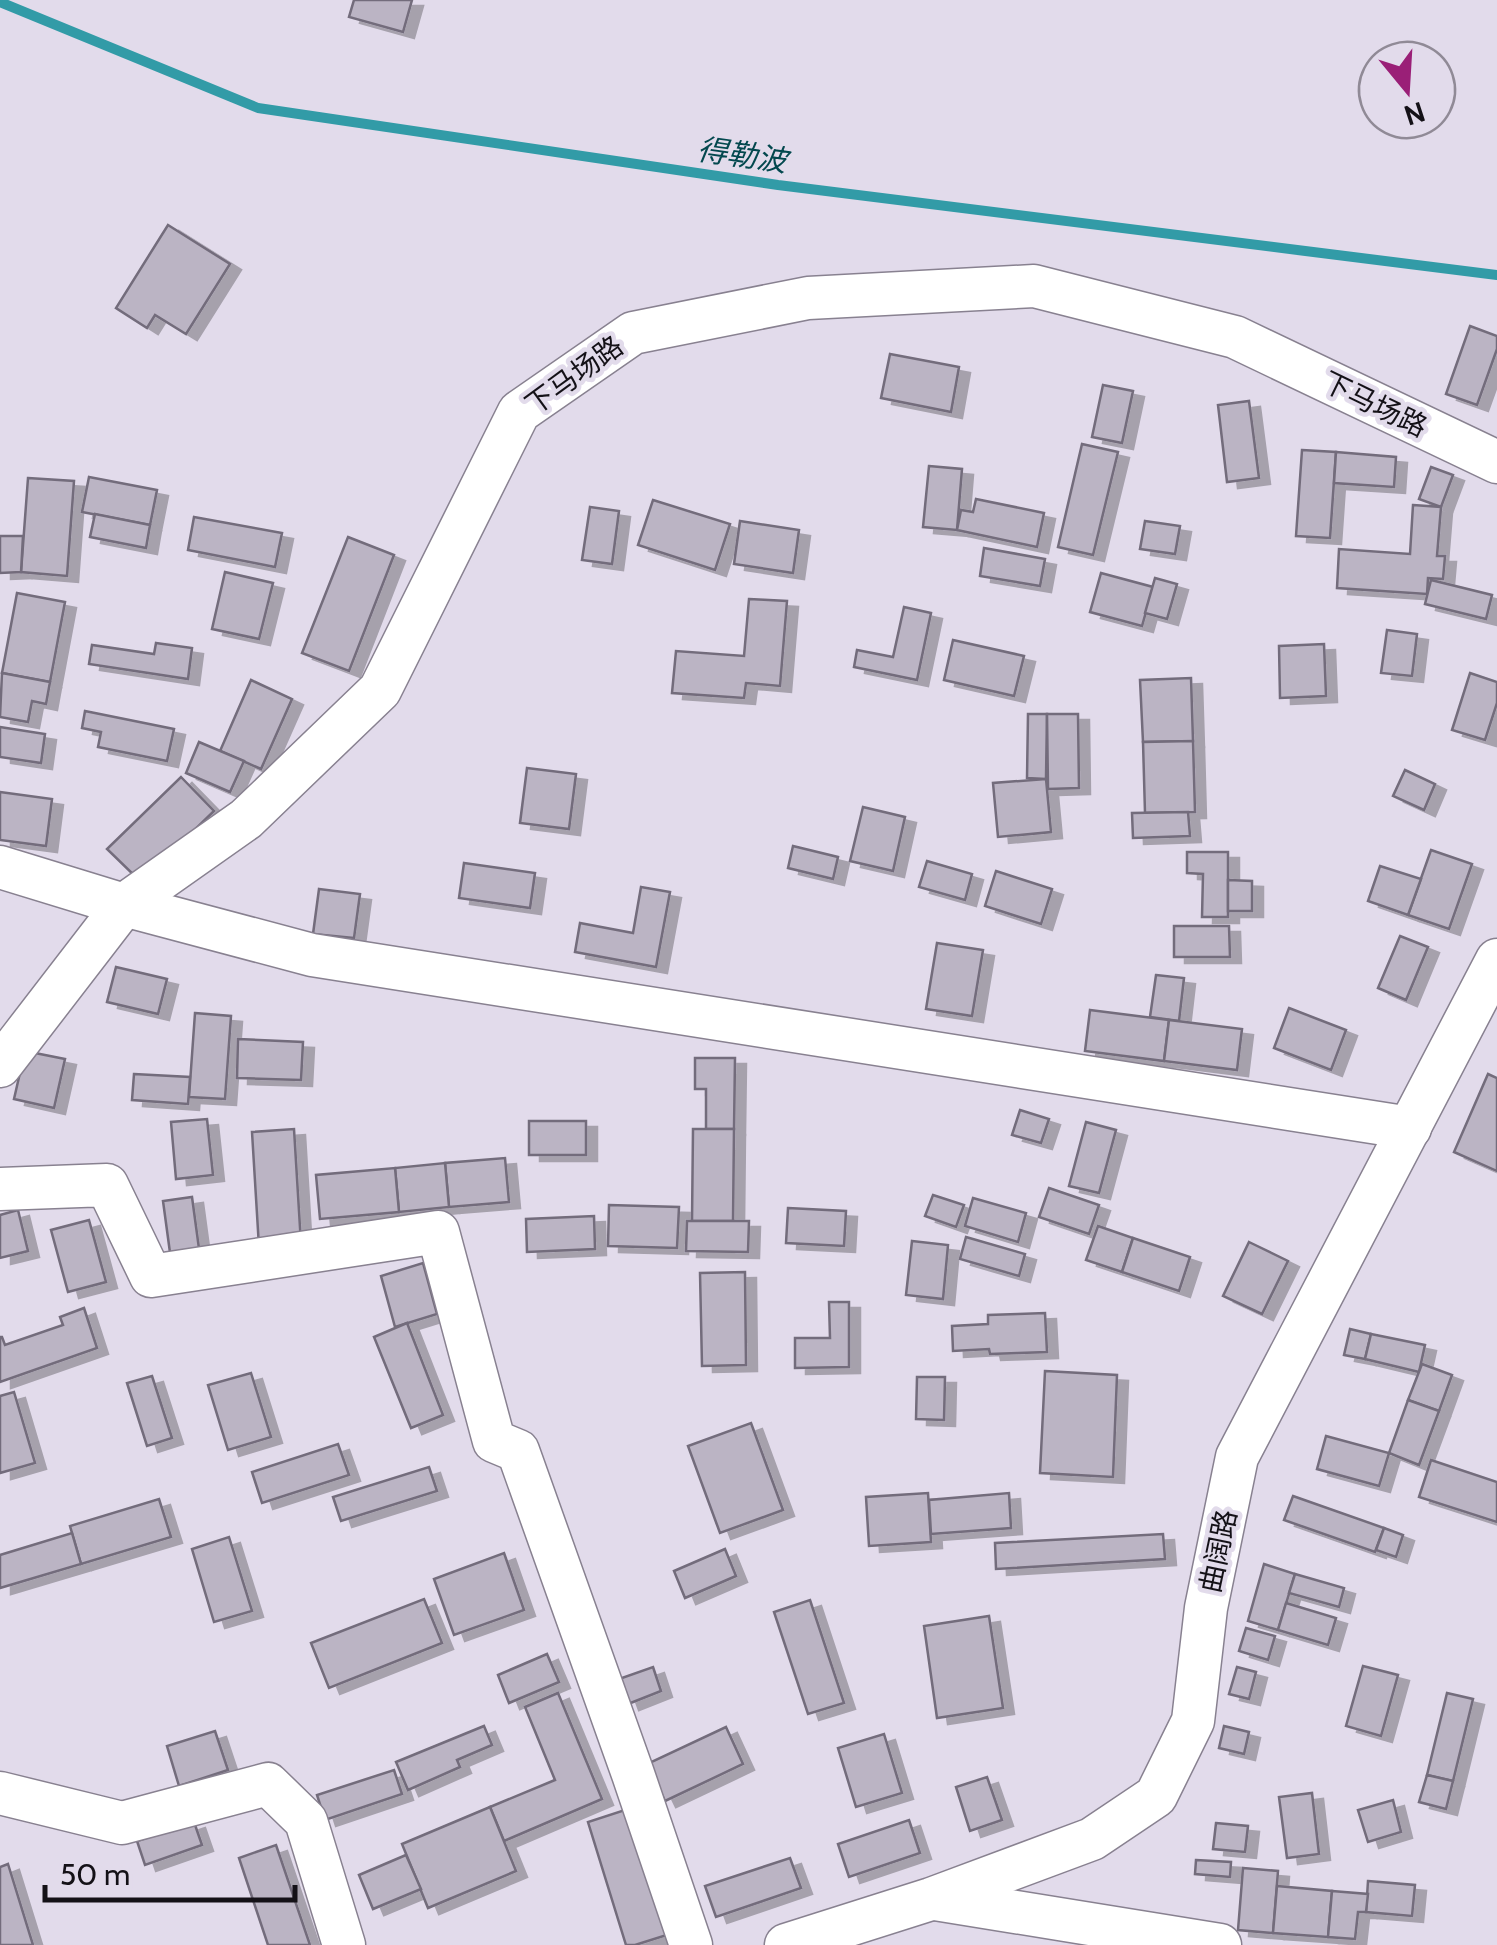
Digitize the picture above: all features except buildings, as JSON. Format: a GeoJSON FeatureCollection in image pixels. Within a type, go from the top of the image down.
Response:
{"type":"FeatureCollection","features":[{"type":"Feature","properties":{"kind":"street","name":"下马场路"},"geometry":{"type":"LineString","coordinates":[[0,1066],[124,905],[246,818],[380,690],[519,412],[633,332],[808,298],[1034,286],[1235,337],[1497,462]]}},
{"type":"Feature","properties":{"kind":"street"},"geometry":{"type":"LineString","coordinates":[[0,867],[312,955],[1410,1128]]}},
{"type":"Feature","properties":{"kind":"street","name":"曲阔路"},"geometry":{"type":"LineString","coordinates":[[786,1945],[931,1899],[1092,1839],[1156,1796],[1193,1721],[1206,1608],[1237,1457],[1497,960]]}},
{"type":"Feature","properties":{"kind":"street"},"geometry":{"type":"LineString","coordinates":[[0,1189],[107,1184],[151,1276],[438,1232],[494,1442],[518,1450],[691,1945]]}},
{"type":"Feature","properties":{"kind":"street"},"geometry":{"type":"LineString","coordinates":[[0,1793],[122,1823],[268,1784],[306,1821],[344,1945]]}},
{"type":"Feature","properties":{"kind":"street"},"geometry":{"type":"LineString","coordinates":[[931,1899],[1220,1945]]}},
{"type":"Feature","properties":{"kind":"waterway","name":"得勒波"},"geometry":{"type":"LineString","coordinates":[[0,2],[258,108],[778,185],[1497,275]]}}]}
